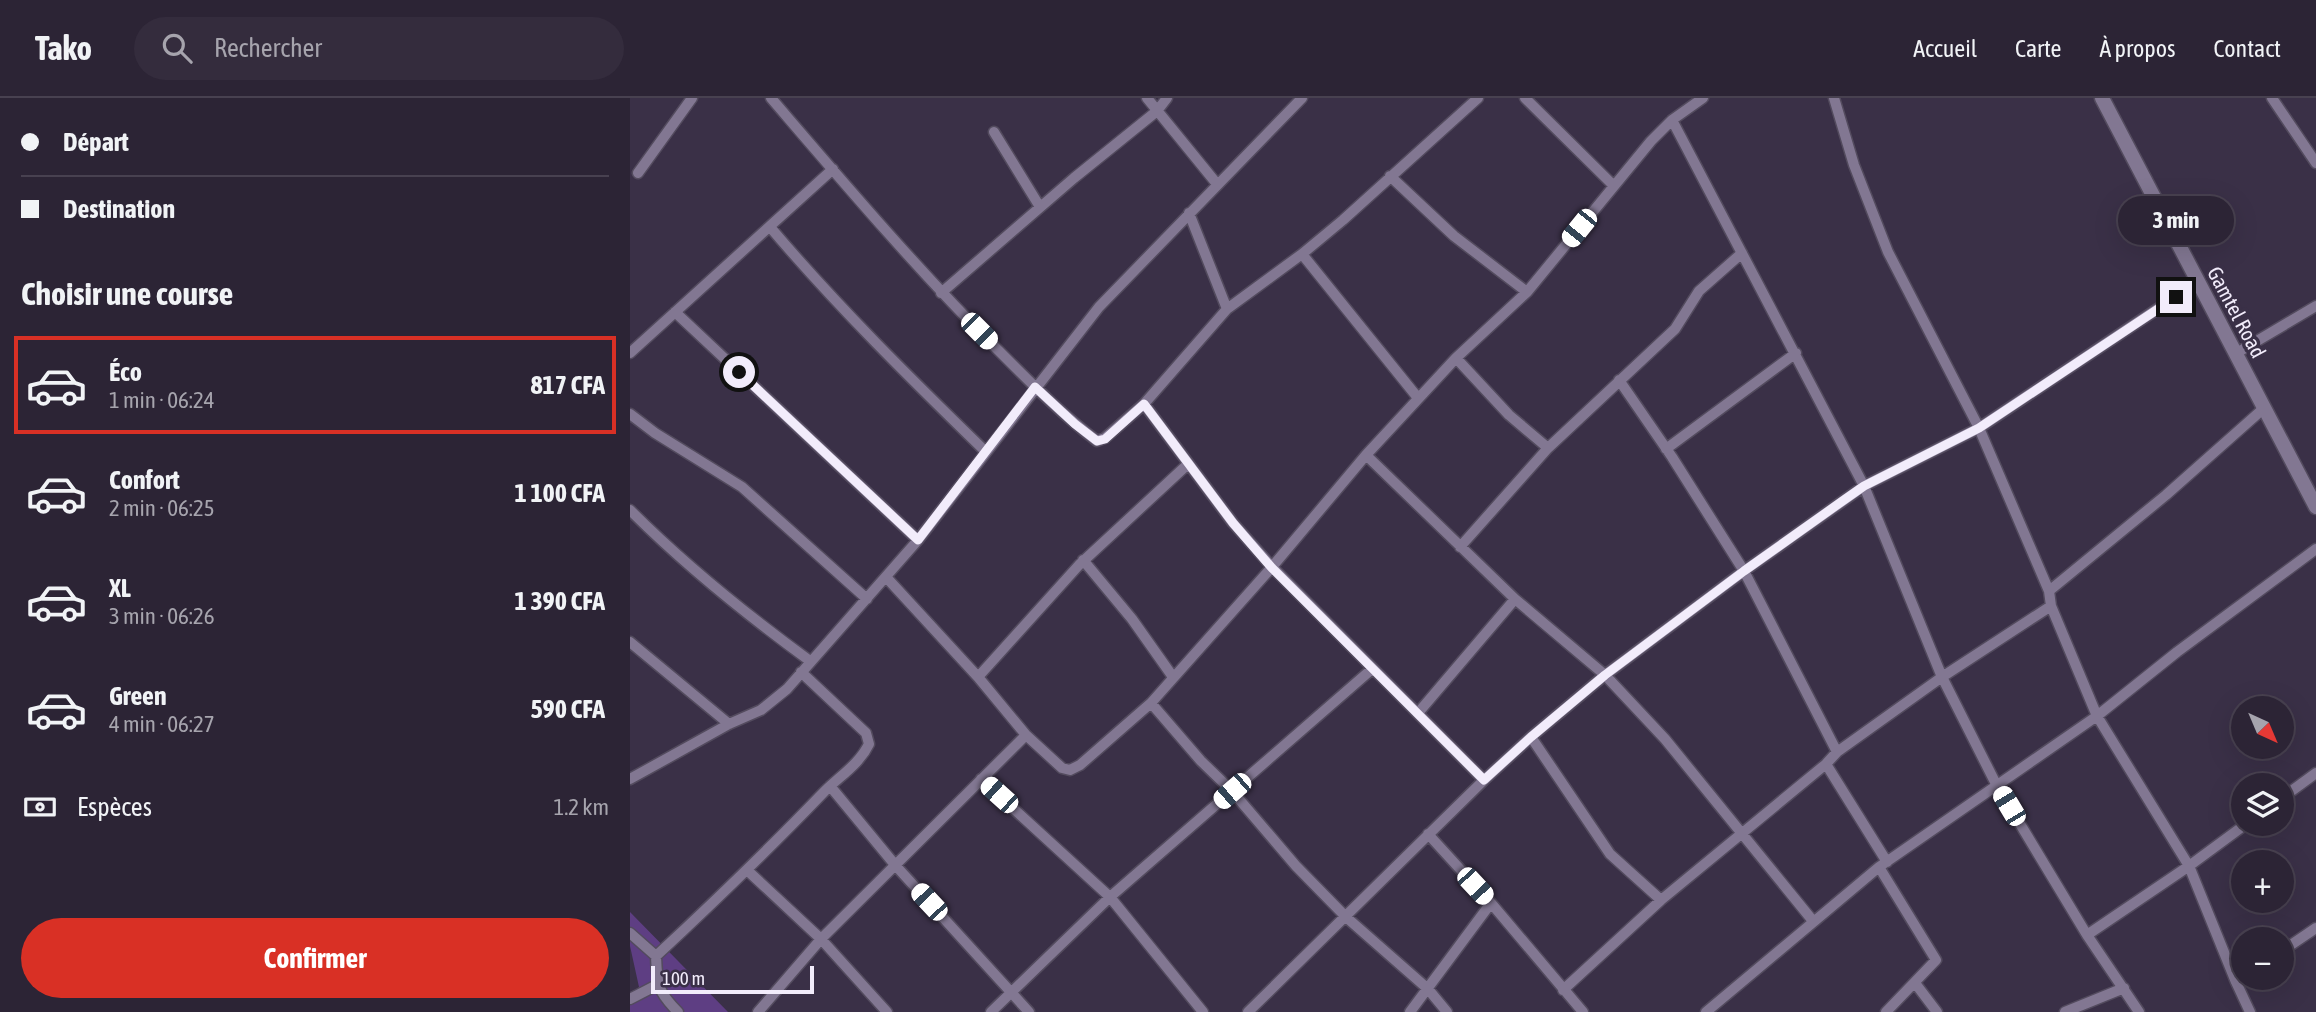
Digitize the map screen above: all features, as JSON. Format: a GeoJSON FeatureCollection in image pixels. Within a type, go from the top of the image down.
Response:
{"type":"FeatureCollection","features":[{"type":"Feature","properties":{"kind":"street"},"geometry":{"type":"LineString","coordinates":[[771,98],[941,293],[1035,387],[1097,441],[1105,439],[1144,404],[1227,309],[1343,220],[1478,98]]}},
{"type":"Feature","properties":{"kind":"street"},"geometry":{"type":"LineString","coordinates":[[1147,98],[1217,184]]}},
{"type":"Feature","properties":{"kind":"street"},"geometry":{"type":"LineString","coordinates":[[941,293],[1157,111],[1167,98]]}},
{"type":"Feature","properties":{"kind":"street"},"geometry":{"type":"LineString","coordinates":[[630,779],[729,724],[761,710],[786,689],[918,540],[1099,307],[1302,98]]}},
{"type":"Feature","properties":{"kind":"street"},"geometry":{"type":"LineString","coordinates":[[1525,98],[1614,185]]}},
{"type":"Feature","properties":{"kind":"street"},"geometry":{"type":"LineString","coordinates":[[886,577],[978,677],[1026,735],[1062,768],[1070,770],[1080,765],[1151,703],[1272,568],[1366,455],[1456,358],[1527,292],[1614,185],[1672,120],[1702,98]]}},
{"type":"Feature","properties":{"kind":"street"},"geometry":{"type":"LineString","coordinates":[[1834,98],[1854,165],[1888,252],[1979,428],[2049,591],[2051,606],[2097,716],[2189,866],[2231,959]]}},
{"type":"Feature","properties":{"kind":"street","name":"Gamtel Road"},"geometry":{"type":"LineString","coordinates":[[2102,98],[2263,409],[2311,485],[2316,508]]}},
{"type":"Feature","properties":{"kind":"street"},"geometry":{"type":"LineString","coordinates":[[2272,98],[2316,163]]}},
{"type":"Feature","properties":{"kind":"street"},"geometry":{"type":"LineString","coordinates":[[638,173],[688,99]]}},
{"type":"Feature","properties":{"kind":"street"},"geometry":{"type":"LineString","coordinates":[[1672,120],[1864,486],[1942,677],[1996,784],[2087,935],[2139,1012]]}},
{"type":"Feature","properties":{"kind":"street"},"geometry":{"type":"LineString","coordinates":[[994,132],[1040,207]]}},
{"type":"Feature","properties":{"kind":"street"},"geometry":{"type":"LineString","coordinates":[[630,353],[833,169]]}},
{"type":"Feature","properties":{"kind":"street"},"geometry":{"type":"LineString","coordinates":[[1390,176],[1454,236],[1527,292]]}},
{"type":"Feature","properties":{"kind":"street"},"geometry":{"type":"LineString","coordinates":[[1189,213],[1227,309]]}},
{"type":"Feature","properties":{"kind":"street"},"geometry":{"type":"LineString","coordinates":[[769,227],[895,363],[985,452]]}},
{"type":"Feature","properties":{"kind":"street"},"geometry":{"type":"LineString","coordinates":[[1460,547],[1548,448],[1675,329],[1699,292],[1742,253]]}},
{"type":"Feature","properties":{"kind":"street"},"geometry":{"type":"LineString","coordinates":[[1302,254],[1418,398]]}},
{"type":"Feature","properties":{"kind":"street"},"geometry":{"type":"LineString","coordinates":[[1248,1012],[1484,780],[1605,675],[1864,486],[1979,428],[2198,282]]}},
{"type":"Feature","properties":{"kind":"street"},"geometry":{"type":"LineString","coordinates":[[2235,354],[2316,306]]}},
{"type":"Feature","properties":{"kind":"street"},"geometry":{"type":"LineString","coordinates":[[675,312],[918,540]]}},
{"type":"Feature","properties":{"kind":"street"},"geometry":{"type":"LineString","coordinates":[[1666,449],[1796,353]]}},
{"type":"Feature","properties":{"kind":"street"},"geometry":{"type":"LineString","coordinates":[[1456,358],[1509,415],[1548,448]]}},
{"type":"Feature","properties":{"kind":"street"},"geometry":{"type":"LineString","coordinates":[[1619,380],[1744,571],[1837,751]]}},
{"type":"Feature","properties":{"kind":"street"},"geometry":{"type":"LineString","coordinates":[[1144,404],[1233,523],[1272,568],[1484,780]]}},
{"type":"Feature","properties":{"kind":"street"},"geometry":{"type":"LineString","coordinates":[[2049,591],[2166,495],[2263,409]]}},
{"type":"Feature","properties":{"kind":"street"},"geometry":{"type":"LineString","coordinates":[[630,414],[655,433],[742,487],[867,599]]}},
{"type":"Feature","properties":{"kind":"street"},"geometry":{"type":"LineString","coordinates":[[1366,455],[1515,599],[1605,675],[1665,740],[1813,921]]}},
{"type":"Feature","properties":{"kind":"street"},"geometry":{"type":"LineString","coordinates":[[978,677],[1083,560],[1188,464]]}},
{"type":"Feature","properties":{"kind":"street"},"geometry":{"type":"LineString","coordinates":[[630,510],[658,538],[755,621],[810,661]]}},
{"type":"Feature","properties":{"kind":"street"},"geometry":{"type":"LineString","coordinates":[[1706,1012],[1883,865],[2097,716],[2177,652],[2316,549]]}},
{"type":"Feature","properties":{"kind":"street"},"geometry":{"type":"LineString","coordinates":[[1083,560],[1132,619],[1173,677]]}},
{"type":"Feature","properties":{"kind":"street"},"geometry":{"type":"LineString","coordinates":[[1418,713],[1515,599]]}},
{"type":"Feature","properties":{"kind":"street"},"geometry":{"type":"LineString","coordinates":[[1563,990],[1661,900],[1826,764],[1837,751],[1942,677],[2051,606]]}},
{"type":"Feature","properties":{"kind":"street"},"geometry":{"type":"LineString","coordinates":[[630,642],[729,724]]}},
{"type":"Feature","properties":{"kind":"street"},"geometry":{"type":"LineString","coordinates":[[992,1012],[1110,897],[1372,668]]}},
{"type":"Feature","properties":{"kind":"street"},"geometry":{"type":"LineString","coordinates":[[656,956],[748,871],[830,786],[863,756],[869,744],[866,733],[801,672]]}},
{"type":"Feature","properties":{"kind":"street"},"geometry":{"type":"LineString","coordinates":[[1151,703],[1296,866],[1346,917],[1428,989],[1447,1012]]}},
{"type":"Feature","properties":{"kind":"street"},"geometry":{"type":"LineString","coordinates":[[758,1012],[821,939],[1026,735]]}},
{"type":"Feature","properties":{"kind":"street"},"geometry":{"type":"LineString","coordinates":[[1531,737],[1610,854],[1661,900]]}},
{"type":"Feature","properties":{"kind":"street"},"geometry":{"type":"LineString","coordinates":[[1826,764],[1936,960],[1886,1012]]}},
{"type":"Feature","properties":{"kind":"street"},"geometry":{"type":"LineString","coordinates":[[2294,789],[2316,773]]}},
{"type":"Feature","properties":{"kind":"street"},"geometry":{"type":"LineString","coordinates":[[981,779],[1110,897],[1203,1012]]}},
{"type":"Feature","properties":{"kind":"street"},"geometry":{"type":"LineString","coordinates":[[830,786],[896,866],[1029,1012]]}},
{"type":"Feature","properties":{"kind":"street"},"geometry":{"type":"LineString","coordinates":[[1428,834],[1491,903],[1583,1012]]}},
{"type":"Feature","properties":{"kind":"street"},"geometry":{"type":"LineString","coordinates":[[2087,935],[2231,835]]}},
{"type":"Feature","properties":{"kind":"street"},"geometry":{"type":"LineString","coordinates":[[748,871],[821,939],[887,1012]]}},
{"type":"Feature","properties":{"kind":"street"},"geometry":{"type":"LineString","coordinates":[[1410,1012],[1491,903]]}},
{"type":"Feature","properties":{"kind":"street"},"geometry":{"type":"LineString","coordinates":[[2294,943],[2316,928]]}},
{"type":"Feature","properties":{"kind":"street"},"geometry":{"type":"LineString","coordinates":[[630,933],[656,956],[657,985],[663,997],[678,1012]]}},
{"type":"Feature","properties":{"kind":"street"},"geometry":{"type":"LineString","coordinates":[[1915,983],[1937,1012]]}},
{"type":"Feature","properties":{"kind":"street"},"geometry":{"type":"LineString","coordinates":[[630,999],[657,985]]}},
{"type":"Feature","properties":{"kind":"street"},"geometry":{"type":"LineString","coordinates":[[2065,1012],[2124,988]]}},
{"type":"Feature","properties":{"kind":"street"},"geometry":{"type":"LineString","coordinates":[[2243,990],[2250,1012]]}},
{"type":"Feature","properties":{"kind":"shaded area"},"geometry":{"type":"Polygon","coordinates":[[[630,912],[728,1012],[630,1012],[630,998],[639,987],[630,946],[630,912]]]}},
{"type":"Feature","properties":{"kind":"route"},"geometry":{"type":"LineString","coordinates":[[739,372],[918,540],[1035,387],[1097,441],[1105,439],[1144,404],[1233,523],[1272,568],[1484,780],[1605,675],[1864,486],[1979,428],[2176,297]]}}]}
